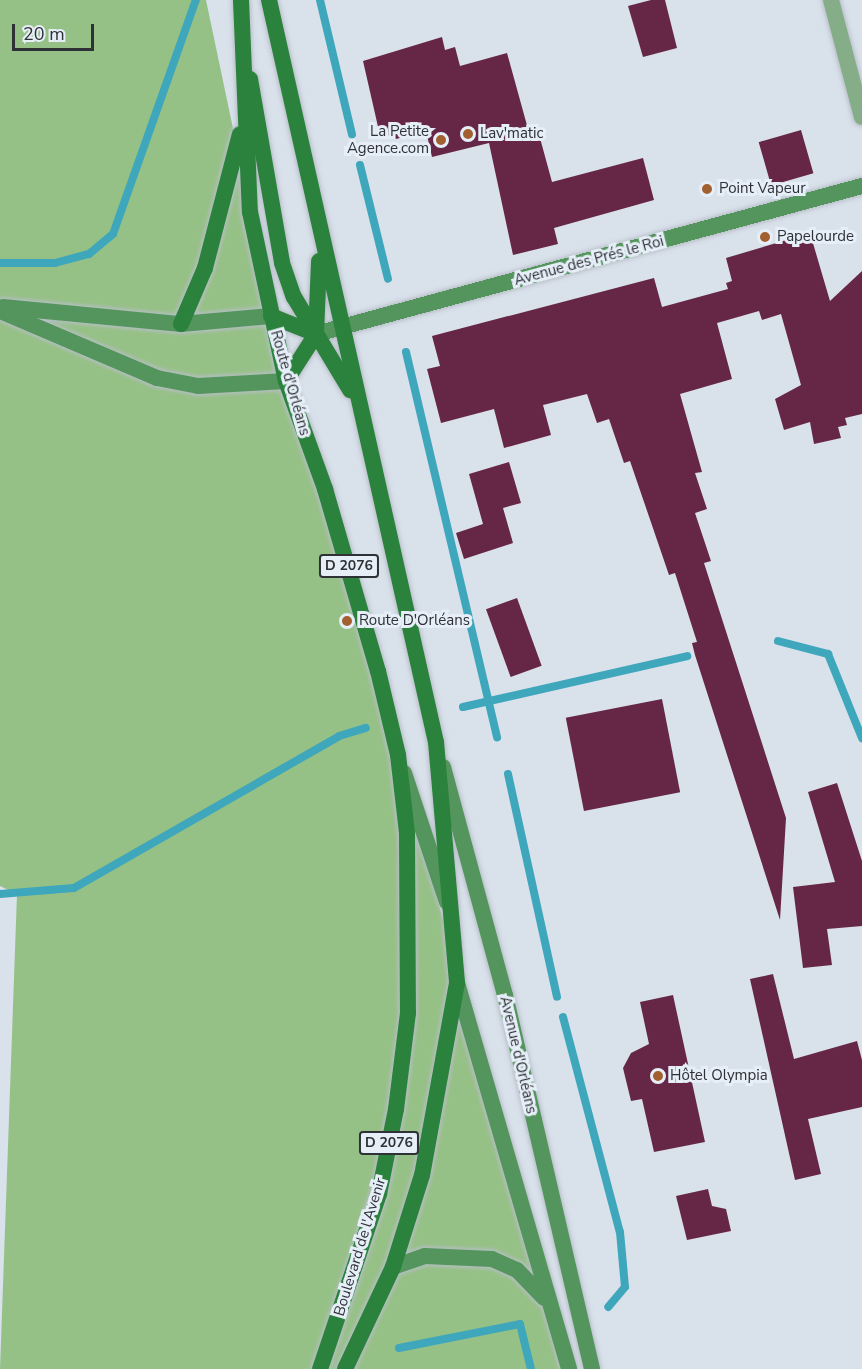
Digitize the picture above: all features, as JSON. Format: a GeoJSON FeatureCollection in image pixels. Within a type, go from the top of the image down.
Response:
{"type":"FeatureCollection","features":[{"type":"Feature","properties":{"kind":"main road","name":"Route d'Orléans"},"geometry":{"type":"LineString","coordinates":[[241,0],[244,39],[242,124],[250,212],[271,316],[286,381],[348,563],[398,755],[448,906]]}},
{"type":"Feature","properties":{"kind":"main road","name":"D 2076"},"geometry":{"type":"LineString","coordinates":[[269,0],[320,242],[436,742],[448,906]]}},
{"type":"Feature","properties":{"kind":"main road","name":"D 2076"},"geometry":{"type":"LineString","coordinates":[[244,39],[282,263],[316,334]]}},
{"type":"Feature","properties":{"kind":"main road","name":"D 2076"},"geometry":{"type":"LineString","coordinates":[[181,324],[205,268],[242,124]]}},
{"type":"Feature","properties":{"kind":"main road","name":"Avenue des Prés le Roi"},"geometry":{"type":"LineString","coordinates":[[316,334],[862,186]]}},
{"type":"Feature","properties":{"kind":"main road"},"geometry":{"type":"LineString","coordinates":[[0,309],[157,378],[198,386],[286,381],[316,334],[320,242]]}},
{"type":"Feature","properties":{"kind":"main road"},"geometry":{"type":"LineString","coordinates":[[0,309],[181,324],[271,316],[316,334],[356,400]]}},
{"type":"Feature","properties":{"kind":"main road","name":"Avenue d'Orléans"},"geometry":{"type":"LineString","coordinates":[[436,742],[505,995],[592,1369]]}},
{"type":"Feature","properties":{"kind":"main road","name":"Route d'Orléans"},"geometry":{"type":"LineString","coordinates":[[398,755],[409,908]]}},
{"type":"Feature","properties":{"kind":"main road","name":"Boulevard de l'Avenir"},"geometry":{"type":"LineString","coordinates":[[345,1369],[393,1267],[440,1093],[458,983],[448,906]]}},
{"type":"Feature","properties":{"kind":"main road","name":"Boulevard de l'Avenir"},"geometry":{"type":"LineString","coordinates":[[320,1369],[379,1194],[396,1109],[408,1013],[409,908]]}},
{"type":"Feature","properties":{"kind":"main road"},"geometry":{"type":"LineString","coordinates":[[458,983],[546,1299],[569,1369]]}},
{"type":"Feature","properties":{"kind":"main road"},"geometry":{"type":"LineString","coordinates":[[393,1267],[425,1256],[492,1259],[517,1270],[546,1299]]}},
{"type":"Feature","properties":{"kind":"street"},"geometry":{"type":"LineString","coordinates":[[234,0],[244,39]]}},
{"type":"Feature","properties":{"kind":"street"},"geometry":{"type":"LineString","coordinates":[[831,0],[862,117]]}},
{"type":"Feature","properties":{"kind":"green space"},"geometry":{"type":"Polygon","coordinates":[[[0,0],[206,0],[286,381],[398,755],[566,1369],[0,1369],[17,894],[0,886],[0,0]]]}},
{"type":"Feature","properties":{"kind":"building"},"geometry":{"type":"Polygon","coordinates":[[[651,0],[665,0],[677,48],[643,57],[628,6],[651,0]]]}},
{"type":"Feature","properties":{"kind":"building"},"geometry":{"type":"Polygon","coordinates":[[[442,37],[445,50],[455,47],[460,66],[507,53],[528,129],[537,127],[552,182],[643,158],[654,200],[554,228],[558,244],[513,255],[489,143],[432,157],[426,131],[396,139],[379,131],[363,61],[442,37]]]}},
{"type":"Feature","properties":{"kind":"building"},"geometry":{"type":"Polygon","coordinates":[[[801,130],[813,173],[771,185],[759,142],[801,130]]]}},
{"type":"Feature","properties":{"kind":"building"},"geometry":{"type":"Polygon","coordinates":[[[810,233],[830,301],[862,271],[862,414],[845,418],[847,425],[838,427],[841,438],[814,444],[810,422],[784,430],[775,399],[801,385],[781,314],[762,320],[759,311],[717,323],[732,379],[680,394],[702,472],[695,473],[707,509],[695,513],[711,561],[704,563],[786,818],[780,920],[695,655],[692,643],[697,642],[675,573],[669,575],[630,461],[624,463],[609,419],[597,423],[587,394],[543,405],[551,435],[504,448],[494,409],[441,423],[427,369],[440,366],[432,336],[654,278],[662,307],[728,289],[726,283],[732,281],[726,258],[810,233]]]}},
{"type":"Feature","properties":{"kind":"building"},"geometry":{"type":"Polygon","coordinates":[[[509,462],[521,503],[503,508],[513,543],[464,559],[456,533],[483,524],[469,474],[509,462]]]}},
{"type":"Feature","properties":{"kind":"building"},"geometry":{"type":"Polygon","coordinates":[[[517,598],[542,666],[511,677],[486,609],[517,598]]]}},
{"type":"Feature","properties":{"kind":"building"},"geometry":{"type":"Polygon","coordinates":[[[662,699],[680,792],[584,811],[566,718],[662,699]]]}},
{"type":"Feature","properties":{"kind":"building"},"geometry":{"type":"Polygon","coordinates":[[[837,783],[862,861],[862,926],[827,929],[832,965],[803,968],[793,887],[835,882],[808,792],[837,783]]]}},
{"type":"Feature","properties":{"kind":"building"},"geometry":{"type":"Polygon","coordinates":[[[773,974],[794,1059],[857,1041],[862,1060],[862,1107],[808,1119],[821,1174],[795,1180],[750,979],[773,974]]]}},
{"type":"Feature","properties":{"kind":"building","name":"Hôtel Olympia"},"geometry":{"type":"Polygon","coordinates":[[[673,995],[705,1142],[654,1152],[642,1099],[631,1101],[623,1068],[631,1053],[649,1044],[640,1002],[673,995]]]}},
{"type":"Feature","properties":{"kind":"building"},"geometry":{"type":"Polygon","coordinates":[[[708,1189],[712,1206],[726,1209],[731,1231],[687,1240],[676,1196],[708,1189]]]}},
{"type":"Feature","properties":{"kind":"waterway"},"geometry":{"type":"LineString","coordinates":[[0,263],[55,263],[89,254],[113,234],[196,0]]}},
{"type":"Feature","properties":{"kind":"waterway"},"geometry":{"type":"LineString","coordinates":[[320,0],[352,134]]}},
{"type":"Feature","properties":{"kind":"waterway"},"geometry":{"type":"LineString","coordinates":[[360,165],[388,279]]}},
{"type":"Feature","properties":{"kind":"waterway"},"geometry":{"type":"LineString","coordinates":[[406,352],[497,737]]}},
{"type":"Feature","properties":{"kind":"waterway"},"geometry":{"type":"LineString","coordinates":[[778,641],[828,654],[862,738]]}},
{"type":"Feature","properties":{"kind":"waterway"},"geometry":{"type":"LineString","coordinates":[[463,707],[687,656]]}},
{"type":"Feature","properties":{"kind":"waterway"},"geometry":{"type":"LineString","coordinates":[[0,894],[74,888],[339,736],[366,728]]}},
{"type":"Feature","properties":{"kind":"waterway"},"geometry":{"type":"LineString","coordinates":[[508,774],[557,997]]}},
{"type":"Feature","properties":{"kind":"waterway"},"geometry":{"type":"LineString","coordinates":[[563,1017],[620,1232],[625,1287],[608,1307]]}},
{"type":"Feature","properties":{"kind":"waterway"},"geometry":{"type":"LineString","coordinates":[[399,1348],[520,1324],[531,1369]]}},
{"type":"Feature","properties":{"kind":"place","name":"Lav'matic"},"geometry":{"type":"Point","coordinates":[468,134]}},
{"type":"Feature","properties":{"kind":"place","name":"La Petite Agence.com"},"geometry":{"type":"Point","coordinates":[441,140]}},
{"type":"Feature","properties":{"kind":"place","name":"Point Vapeur"},"geometry":{"type":"Point","coordinates":[707,189]}},
{"type":"Feature","properties":{"kind":"place","name":"Papelourde"},"geometry":{"type":"Point","coordinates":[765,237]}},
{"type":"Feature","properties":{"kind":"place","name":"Route D'Orléans"},"geometry":{"type":"Point","coordinates":[347,621]}},
{"type":"Feature","properties":{"kind":"place","name":"Hôtel Olympia"},"geometry":{"type":"Point","coordinates":[658,1076]}}]}
